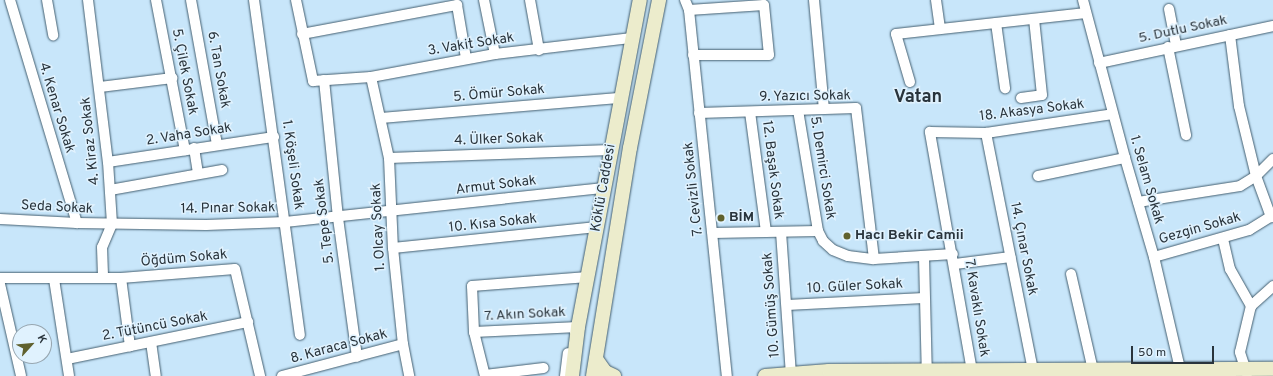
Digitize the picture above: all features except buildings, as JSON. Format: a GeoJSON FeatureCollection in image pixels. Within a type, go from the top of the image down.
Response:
{"type":"FeatureCollection","features":[{"type":"Feature","properties":{"kind":"main road","name":"Köklü Caddesi"},"geometry":{"type":"LineString","coordinates":[[572,376],[578,327],[610,150],[640,0]]}},
{"type":"Feature","properties":{"kind":"main road","name":"Köklü Caddesi"},"geometry":{"type":"LineString","coordinates":[[593,376],[629,156],[659,0]]}},
{"type":"Feature","properties":{"kind":"main road"},"geometry":{"type":"LineString","coordinates":[[596,359],[606,372],[614,376]]}},
{"type":"Feature","properties":{"kind":"main road"},"geometry":{"type":"LineString","coordinates":[[765,376],[829,374],[928,374],[972,371],[1033,370],[1180,370],[1246,373],[1273,369]]}},
{"type":"Feature","properties":{"kind":"street","name":"4. Kenar Sokak"},"geometry":{"type":"LineString","coordinates":[[10,0],[77,223]]}},
{"type":"Feature","properties":{"kind":"street"},"geometry":{"type":"LineString","coordinates":[[46,0],[53,35]]}},
{"type":"Feature","properties":{"kind":"street","name":"4. Kiraz Sokak"},"geometry":{"type":"LineString","coordinates":[[88,0],[100,87],[108,162],[112,224],[102,247],[103,278]]}},
{"type":"Feature","properties":{"kind":"street","name":"5. Çilek Sokak"},"geometry":{"type":"LineString","coordinates":[[156,0],[172,78],[198,174]]}},
{"type":"Feature","properties":{"kind":"street","name":"6. Tan Sokak"},"geometry":{"type":"LineString","coordinates":[[191,0],[217,144]]}},
{"type":"Feature","properties":{"kind":"street","name":"1. Köşeli Sokak"},"geometry":{"type":"LineString","coordinates":[[254,0],[300,335]]}},
{"type":"Feature","properties":{"kind":"street"},"geometry":{"type":"LineString","coordinates":[[298,0],[302,34],[457,5],[466,58]]}},
{"type":"Feature","properties":{"kind":"street"},"geometry":{"type":"LineString","coordinates":[[484,0],[495,54]]}},
{"type":"Feature","properties":{"kind":"street"},"geometry":{"type":"LineString","coordinates":[[530,0],[538,50]]}},
{"type":"Feature","properties":{"kind":"street"},"geometry":{"type":"LineString","coordinates":[[814,0],[824,109]]}},
{"type":"Feature","properties":{"kind":"street"},"geometry":{"type":"LineString","coordinates":[[936,0],[940,29]]}},
{"type":"Feature","properties":{"kind":"street","name":"1. Selam Sokak"},"geometry":{"type":"LineString","coordinates":[[1083,0],[1125,158],[1154,257],[1180,370]]}},
{"type":"Feature","properties":{"kind":"street"},"geometry":{"type":"LineString","coordinates":[[687,5],[764,5],[769,55],[693,55]]}},
{"type":"Feature","properties":{"kind":"street","name":"7. Cevizli Sokak"},"geometry":{"type":"LineString","coordinates":[[687,5],[713,234],[727,376]]}},
{"type":"Feature","properties":{"kind":"street"},"geometry":{"type":"LineString","coordinates":[[1169,9],[1172,46],[1186,135]]}},
{"type":"Feature","properties":{"kind":"street"},"geometry":{"type":"LineString","coordinates":[[910,82],[896,34],[1086,13]]}},
{"type":"Feature","properties":{"kind":"street"},"geometry":{"type":"LineString","coordinates":[[1021,98],[1042,95],[1034,19]]}},
{"type":"Feature","properties":{"kind":"street"},"geometry":{"type":"LineString","coordinates":[[996,23],[1005,88]]}},
{"type":"Feature","properties":{"kind":"street","name":"5. Dutlu Sokak"},"geometry":{"type":"LineString","coordinates":[[1099,62],[1273,26]]}},
{"type":"Feature","properties":{"kind":"street","name":"3. Vakit Sokak"},"geometry":{"type":"LineString","coordinates":[[302,34],[314,81],[371,77],[466,58],[632,38]]}},
{"type":"Feature","properties":{"kind":"street"},"geometry":{"type":"LineString","coordinates":[[1230,35],[1239,106],[1256,176],[1272,216]]}},
{"type":"Feature","properties":{"kind":"street","name":"1. Olcay Sokak"},"geometry":{"type":"LineString","coordinates":[[371,77],[389,158],[393,248],[403,344],[410,376]]}},
{"type":"Feature","properties":{"kind":"street"},"geometry":{"type":"LineString","coordinates":[[100,87],[172,78]]}},
{"type":"Feature","properties":{"kind":"street","name":"5. Tepe Sokak"},"geometry":{"type":"LineString","coordinates":[[324,80],[338,218],[357,358]]}},
{"type":"Feature","properties":{"kind":"street","name":"5. Ömür Sokak"},"geometry":{"type":"LineString","coordinates":[[380,118],[621,98]]}},
{"type":"Feature","properties":{"kind":"street","name":"9. Yazıcı Sokak"},"geometry":{"type":"LineString","coordinates":[[699,113],[856,108],[874,259]]}},
{"type":"Feature","properties":{"kind":"street","name":"5. Demirci Sokak"},"geometry":{"type":"LineString","coordinates":[[798,110],[818,231]]}},
{"type":"Feature","properties":{"kind":"street","name":"12. Başak Sokak"},"geometry":{"type":"LineString","coordinates":[[750,112],[766,232]]}},
{"type":"Feature","properties":{"kind":"street","name":"18. Akasya Sokak"},"geometry":{"type":"LineString","coordinates":[[930,132],[986,133],[1113,114]]}},
{"type":"Feature","properties":{"kind":"street","name":"7. Kavaklı Sokak"},"geometry":{"type":"LineString","coordinates":[[930,132],[955,264],[972,371]]}},
{"type":"Feature","properties":{"kind":"street","name":"14. Çınar Sokak"},"geometry":{"type":"LineString","coordinates":[[986,133],[1033,370]]}},
{"type":"Feature","properties":{"kind":"street","name":"2. Vaha Sokak"},"geometry":{"type":"LineString","coordinates":[[108,162],[217,144],[274,137]]}},
{"type":"Feature","properties":{"kind":"street","name":"4. Ülker Sokak"},"geometry":{"type":"LineString","coordinates":[[389,158],[610,150]]}},
{"type":"Feature","properties":{"kind":"street"},"geometry":{"type":"LineString","coordinates":[[1038,176],[1125,158]]}},
{"type":"Feature","properties":{"kind":"street"},"geometry":{"type":"LineString","coordinates":[[1138,202],[1240,186],[1256,176],[1273,159]]}},
{"type":"Feature","properties":{"kind":"street"},"geometry":{"type":"LineString","coordinates":[[110,190],[222,170]]}},
{"type":"Feature","properties":{"kind":"street","name":"Armut Sokak"},"geometry":{"type":"LineString","coordinates":[[392,213],[604,188]]}},
{"type":"Feature","properties":{"kind":"street","name":"14. Pınar Sokak"},"geometry":{"type":"LineString","coordinates":[[112,224],[206,225],[285,222],[392,213]]}},
{"type":"Feature","properties":{"kind":"street","name":"Gezgin Sokak"},"geometry":{"type":"LineString","coordinates":[[1154,257],[1223,239],[1250,230],[1272,216]]}},
{"type":"Feature","properties":{"kind":"street","name":"Seda Sokak"},"geometry":{"type":"LineString","coordinates":[[0,219],[112,224]]}},
{"type":"Feature","properties":{"kind":"street","name":"10. Kısa Sokak"},"geometry":{"type":"LineString","coordinates":[[393,248],[597,227]]}},
{"type":"Feature","properties":{"kind":"street"},"geometry":{"type":"LineString","coordinates":[[713,234],[818,231],[823,241],[833,250],[848,256],[874,259],[953,254]]}},
{"type":"Feature","properties":{"kind":"street","name":"10. Gümüş Sokak"},"geometry":{"type":"LineString","coordinates":[[781,232],[791,375]]}},
{"type":"Feature","properties":{"kind":"street"},"geometry":{"type":"LineString","coordinates":[[1223,239],[1230,269],[1251,306]]}},
{"type":"Feature","properties":{"kind":"street"},"geometry":{"type":"LineString","coordinates":[[955,264],[1011,256]]}},
{"type":"Feature","properties":{"kind":"street"},"geometry":{"type":"LineString","coordinates":[[924,257],[924,298],[928,374]]}},
{"type":"Feature","properties":{"kind":"street","name":"Öğdüm Sokak"},"geometry":{"type":"LineString","coordinates":[[0,278],[121,278],[235,269],[260,376]]}},
{"type":"Feature","properties":{"kind":"street"},"geometry":{"type":"LineString","coordinates":[[1071,274],[1092,370]]}},
{"type":"Feature","properties":{"kind":"street"},"geometry":{"type":"LineString","coordinates":[[544,368],[485,376],[474,332],[472,286],[588,277]]}},
{"type":"Feature","properties":{"kind":"street"},"geometry":{"type":"LineString","coordinates":[[121,278],[130,346]]}},
{"type":"Feature","properties":{"kind":"street"},"geometry":{"type":"LineString","coordinates":[[54,279],[69,376]]}},
{"type":"Feature","properties":{"kind":"street"},"geometry":{"type":"LineString","coordinates":[[0,284],[1,299],[22,376]]}},
{"type":"Feature","properties":{"kind":"street"},"geometry":{"type":"LineString","coordinates":[[1246,373],[1240,352],[1251,306],[1273,286]]}},
{"type":"Feature","properties":{"kind":"street","name":"10. Güler Sokak"},"geometry":{"type":"LineString","coordinates":[[787,305],[924,298]]}},
{"type":"Feature","properties":{"kind":"street","name":"2. Tütüncü Sokak"},"geometry":{"type":"LineString","coordinates":[[67,359],[248,322]]}},
{"type":"Feature","properties":{"kind":"street"},"geometry":{"type":"LineString","coordinates":[[565,376],[569,347],[578,327]]}},
{"type":"Feature","properties":{"kind":"street","name":"7. Akın Sokak"},"geometry":{"type":"LineString","coordinates":[[474,332],[578,327]]}},
{"type":"Feature","properties":{"kind":"street"},"geometry":{"type":"LineString","coordinates":[[151,342],[156,376]]}},
{"type":"Feature","properties":{"kind":"street","name":"8. Karaca Sokak"},"geometry":{"type":"LineString","coordinates":[[282,376],[357,358],[403,344]]}},
{"type":"Feature","properties":{"kind":"place","name":"BİM"},"geometry":{"type":"Point","coordinates":[721,218]}},
{"type":"Feature","properties":{"kind":"place","name":"Hacı Bekir Camii"},"geometry":{"type":"Point","coordinates":[847,236]}},
{"type":"Feature","properties":{"kind":"district","name":"Vatan"},"geometry":{"type":"Point","coordinates":[918,98]}}]}
